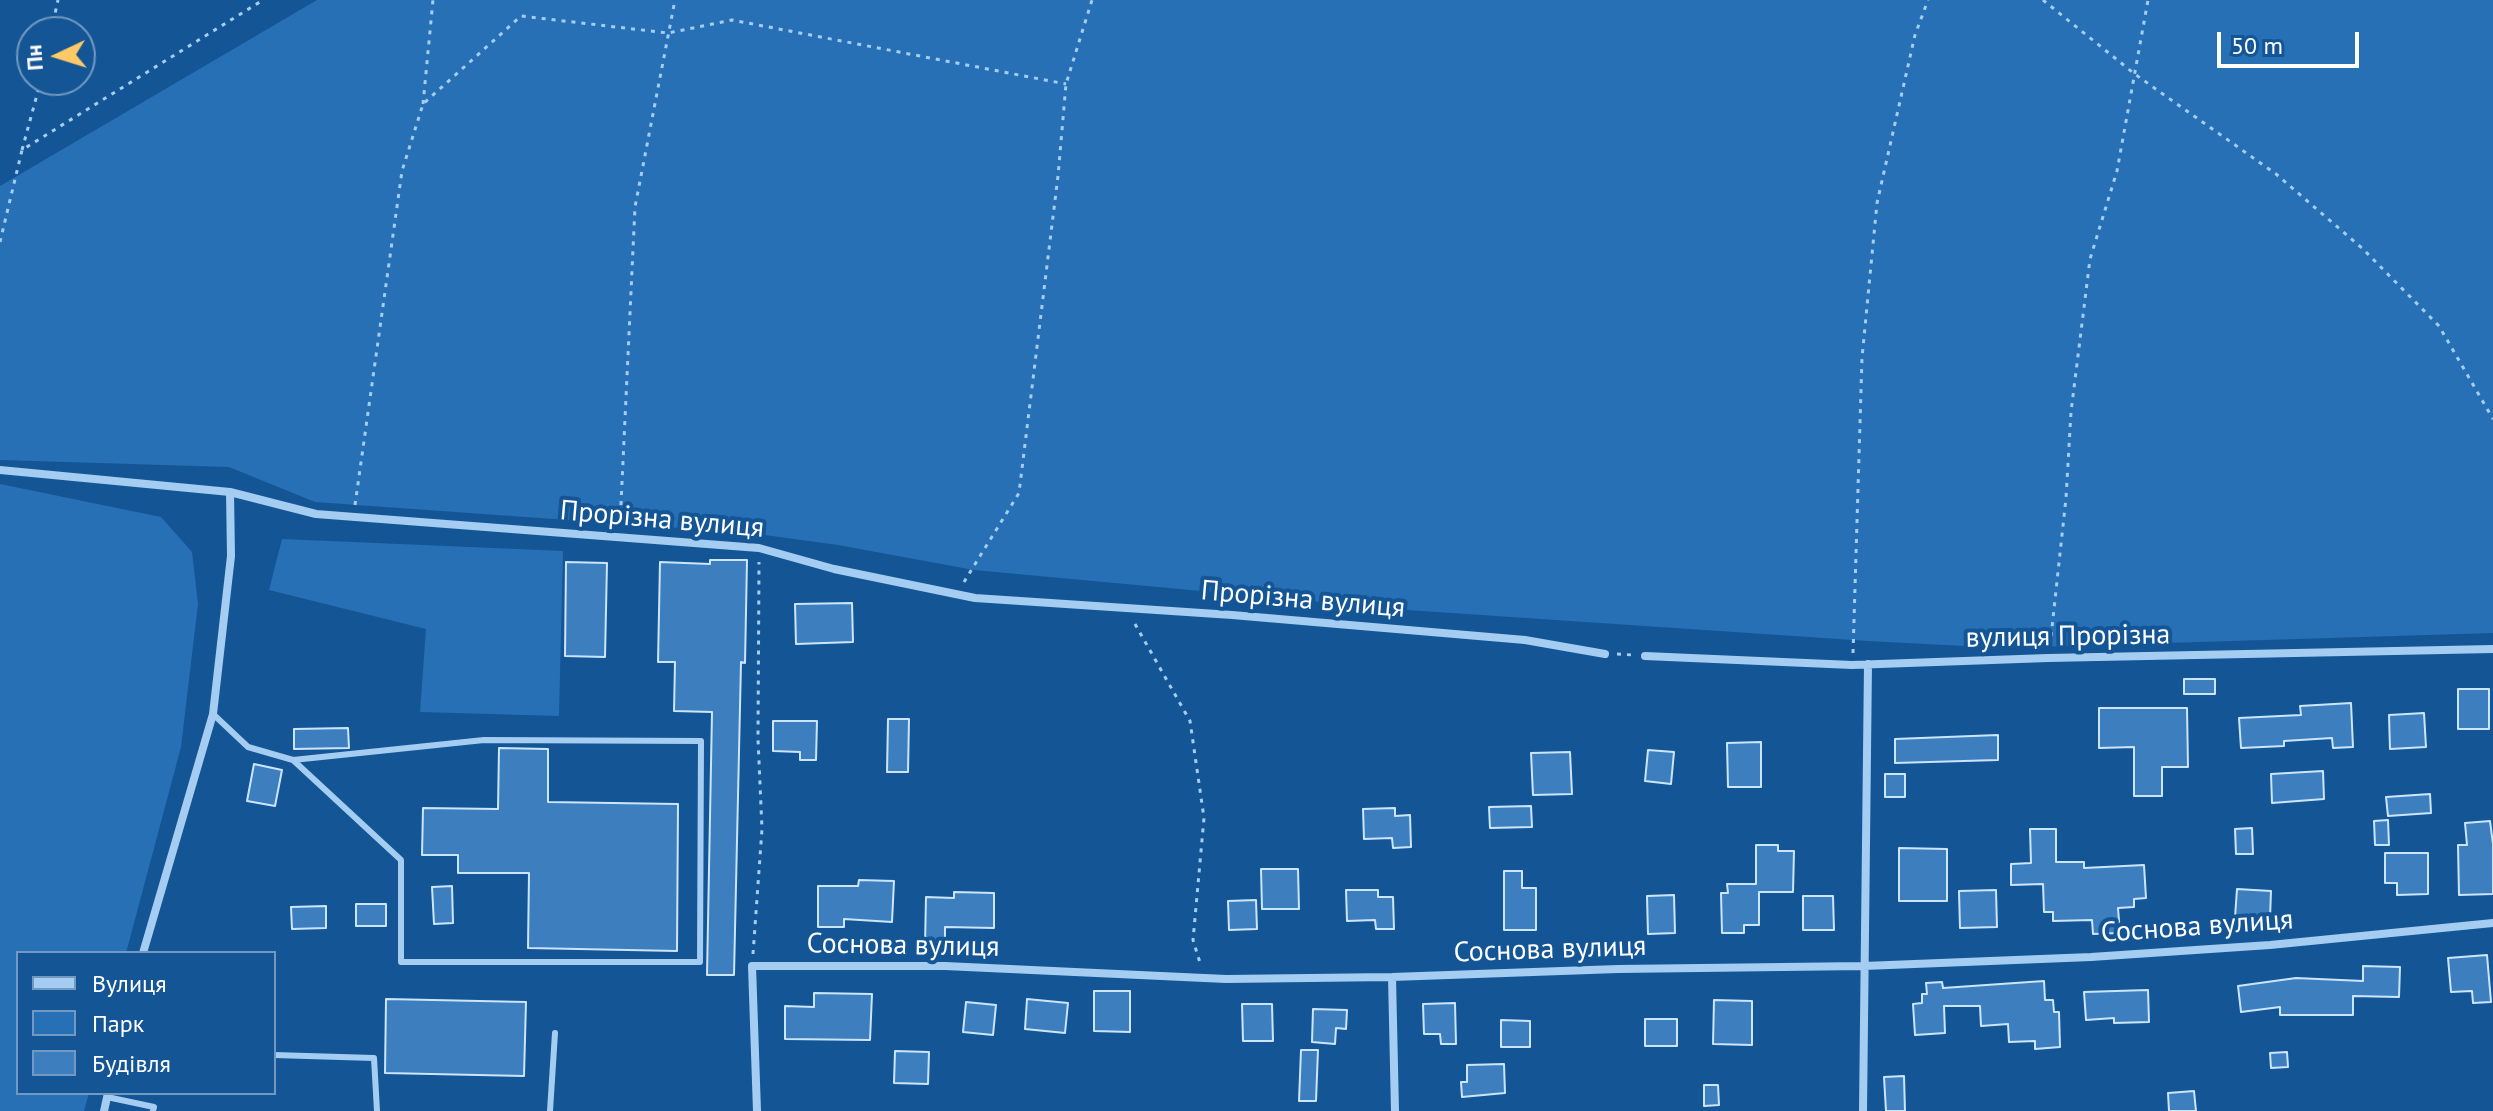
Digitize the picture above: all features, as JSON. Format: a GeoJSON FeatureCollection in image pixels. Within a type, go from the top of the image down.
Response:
{"type":"FeatureCollection","features":[{"type":"Feature","properties":{"kind":"street","name":"Прорізна вулиця"},"geometry":{"type":"LineString","coordinates":[[0,470],[230,492],[316,514],[759,548],[834,569],[956,596],[1525,640],[1605,654]]}},
{"type":"Feature","properties":{"kind":"street"},"geometry":{"type":"LineString","coordinates":[[144,951],[213,714],[231,556],[230,492]]}},
{"type":"Feature","properties":{"kind":"street","name":"вулиця Прорізна"},"geometry":{"type":"LineString","coordinates":[[1645,656],[1852,665],[2493,649]]}},
{"type":"Feature","properties":{"kind":"street"},"geometry":{"type":"LineString","coordinates":[[1863,1111],[1868,664]]}},
{"type":"Feature","properties":{"kind":"street","name":"Соснова вулиця"},"geometry":{"type":"LineString","coordinates":[[752,966],[945,966],[1205,978],[1392,977],[1618,969],[1864,966],[2091,957],[2270,945],[2493,923]]}},
{"type":"Feature","properties":{"kind":"street"},"geometry":{"type":"LineString","coordinates":[[752,966],[757,1111]]}},
{"type":"Feature","properties":{"kind":"street"},"geometry":{"type":"LineString","coordinates":[[1392,977],[1395,1111]]}},
{"type":"Feature","properties":{"kind":"street"},"geometry":{"type":"LineString","coordinates":[[104,1111],[108,1095]]}},
{"type":"Feature","properties":{"kind":"lane"},"geometry":{"type":"LineString","coordinates":[[213,714],[248,747],[293,760],[484,740],[701,741],[700,962],[401,962],[401,860],[293,760]]}},
{"type":"Feature","properties":{"kind":"lane"},"geometry":{"type":"LineString","coordinates":[[550,1111],[555,1033]]}},
{"type":"Feature","properties":{"kind":"lane"},"geometry":{"type":"LineString","coordinates":[[276,1055],[374,1058],[377,1111]]}},
{"type":"Feature","properties":{"kind":"lane"},"geometry":{"type":"LineString","coordinates":[[108,1095],[154,1107],[153,1111]]}},
{"type":"Feature","properties":{"kind":"path"},"geometry":{"type":"LineString","coordinates":[[22,150],[263,0]]}},
{"type":"Feature","properties":{"kind":"path"},"geometry":{"type":"LineString","coordinates":[[353,517],[402,171],[423,104],[433,0]]}},
{"type":"Feature","properties":{"kind":"path"},"geometry":{"type":"LineString","coordinates":[[619,537],[635,207],[675,0]]}},
{"type":"Feature","properties":{"kind":"path"},"geometry":{"type":"LineString","coordinates":[[956,596],[1019,493],[1058,176],[1066,84],[1092,0]]}},
{"type":"Feature","properties":{"kind":"path"},"geometry":{"type":"LineString","coordinates":[[1852,665],[1862,358],[1877,203],[1915,35],[1928,0]]}},
{"type":"Feature","properties":{"kind":"path"},"geometry":{"type":"LineString","coordinates":[[2043,0],[2136,75],[2276,174],[2363,249],[2439,326],[2493,419]]}},
{"type":"Feature","properties":{"kind":"path"},"geometry":{"type":"LineString","coordinates":[[2048,658],[2066,498],[2071,412],[2090,259],[2117,171],[2148,0]]}},
{"type":"Feature","properties":{"kind":"path"},"geometry":{"type":"LineString","coordinates":[[423,104],[521,16],[668,33],[732,20],[1066,84]]}},
{"type":"Feature","properties":{"kind":"path"},"geometry":{"type":"LineString","coordinates":[[0,242],[37,96]]}},
{"type":"Feature","properties":{"kind":"path"},"geometry":{"type":"LineString","coordinates":[[752,966],[762,829],[758,739],[759,548]]}},
{"type":"Feature","properties":{"kind":"path"},"geometry":{"type":"LineString","coordinates":[[1126,608],[1190,721],[1204,818],[1193,940],[1205,978]]}},
{"type":"Feature","properties":{"kind":"path"},"geometry":{"type":"LineString","coordinates":[[1605,654],[1645,656]]}},
{"type":"Feature","properties":{"kind":"green space"},"geometry":{"type":"Polygon","coordinates":[[[317,0],[2493,0],[2493,633],[2003,648],[1407,610],[974,570],[838,545],[750,533],[315,502],[229,467],[0,460],[0,186],[317,0]]]}},
{"type":"Feature","properties":{"kind":"green space"},"geometry":{"type":"Polygon","coordinates":[[[0,484],[161,517],[192,552],[198,604],[181,747],[127,951],[16,951],[16,1095],[88,1095],[84,1111],[0,1111],[0,484]]]}},
{"type":"Feature","properties":{"kind":"green space"},"geometry":{"type":"Polygon","coordinates":[[[282,539],[563,551],[559,716],[420,712],[426,629],[269,590],[282,539]]]}},
{"type":"Feature","properties":{"kind":"building"},"geometry":{"type":"Polygon","coordinates":[[[710,560],[747,560],[745,663],[741,662],[734,975],[707,975],[712,712],[674,711],[675,662],[658,662],[660,562],[710,564],[710,560]]]}},
{"type":"Feature","properties":{"kind":"building"},"geometry":{"type":"Polygon","coordinates":[[[566,562],[607,563],[605,657],[565,656],[566,562]]]}},
{"type":"Feature","properties":{"kind":"building"},"geometry":{"type":"Polygon","coordinates":[[[852,603],[853,642],[796,644],[795,604],[852,603]]]}},
{"type":"Feature","properties":{"kind":"building"},"geometry":{"type":"Polygon","coordinates":[[[2184,679],[2215,679],[2215,694],[2184,694],[2184,679]]]}},
{"type":"Feature","properties":{"kind":"building"},"geometry":{"type":"Polygon","coordinates":[[[2458,689],[2489,689],[2489,729],[2458,729],[2458,689]]]}},
{"type":"Feature","properties":{"kind":"building"},"geometry":{"type":"Polygon","coordinates":[[[2351,703],[2353,747],[2333,748],[2332,738],[2284,741],[2284,746],[2241,748],[2239,718],[2301,715],[2300,706],[2351,703]]]}},
{"type":"Feature","properties":{"kind":"building"},"geometry":{"type":"Polygon","coordinates":[[[2099,708],[2187,708],[2188,767],[2162,767],[2162,796],[2134,796],[2134,747],[2099,748],[2099,708]]]}},
{"type":"Feature","properties":{"kind":"building"},"geometry":{"type":"Polygon","coordinates":[[[2424,713],[2426,747],[2390,749],[2389,715],[2424,713]]]}},
{"type":"Feature","properties":{"kind":"building"},"geometry":{"type":"Polygon","coordinates":[[[888,719],[909,719],[908,772],[887,772],[888,719]]]}},
{"type":"Feature","properties":{"kind":"building"},"geometry":{"type":"Polygon","coordinates":[[[773,721],[817,721],[816,760],[800,760],[800,752],[773,751],[773,721]]]}},
{"type":"Feature","properties":{"kind":"building"},"geometry":{"type":"Polygon","coordinates":[[[348,728],[349,748],[294,749],[294,729],[348,728]]]}},
{"type":"Feature","properties":{"kind":"building"},"geometry":{"type":"Polygon","coordinates":[[[1998,735],[1998,760],[1895,763],[1895,739],[1998,735]]]}},
{"type":"Feature","properties":{"kind":"building"},"geometry":{"type":"Polygon","coordinates":[[[1761,742],[1761,787],[1728,787],[1727,743],[1761,742]]]}},
{"type":"Feature","properties":{"kind":"building"},"geometry":{"type":"Polygon","coordinates":[[[499,748],[548,749],[548,802],[678,804],[677,951],[528,948],[529,873],[458,873],[458,855],[422,855],[423,808],[498,809],[499,748]]]}},
{"type":"Feature","properties":{"kind":"building"},"geometry":{"type":"Polygon","coordinates":[[[1648,750],[1674,752],[1671,784],[1645,781],[1648,750]]]}},
{"type":"Feature","properties":{"kind":"building"},"geometry":{"type":"Polygon","coordinates":[[[1570,752],[1572,794],[1533,795],[1531,753],[1570,752]]]}},
{"type":"Feature","properties":{"kind":"building"},"geometry":{"type":"Polygon","coordinates":[[[254,764],[282,770],[275,806],[247,801],[254,764]]]}},
{"type":"Feature","properties":{"kind":"building"},"geometry":{"type":"Polygon","coordinates":[[[2323,771],[2324,799],[2272,803],[2271,774],[2323,771]]]}},
{"type":"Feature","properties":{"kind":"building"},"geometry":{"type":"Polygon","coordinates":[[[1885,774],[1905,774],[1905,797],[1885,797],[1885,774]]]}},
{"type":"Feature","properties":{"kind":"building"},"geometry":{"type":"Polygon","coordinates":[[[2430,794],[2431,813],[2388,816],[2386,797],[2430,794]]]}},
{"type":"Feature","properties":{"kind":"building"},"geometry":{"type":"Polygon","coordinates":[[[1531,806],[1532,827],[1490,828],[1489,807],[1531,806]]]}},
{"type":"Feature","properties":{"kind":"building"},"geometry":{"type":"Polygon","coordinates":[[[1395,808],[1395,816],[1410,815],[1411,847],[1393,848],[1392,838],[1364,839],[1363,809],[1395,808]]]}},
{"type":"Feature","properties":{"kind":"building"},"geometry":{"type":"Polygon","coordinates":[[[2388,820],[2389,845],[2375,845],[2374,821],[2388,820]]]}},
{"type":"Feature","properties":{"kind":"building"},"geometry":{"type":"Polygon","coordinates":[[[2490,821],[2493,894],[2459,895],[2458,845],[2467,845],[2465,823],[2490,821]]]}},
{"type":"Feature","properties":{"kind":"building"},"geometry":{"type":"Polygon","coordinates":[[[2252,828],[2253,854],[2236,854],[2235,829],[2252,828]]]}},
{"type":"Feature","properties":{"kind":"building"},"geometry":{"type":"Polygon","coordinates":[[[2030,829],[2056,829],[2056,862],[2084,862],[2084,868],[2144,865],[2146,898],[2134,899],[2134,907],[2118,908],[2120,933],[2093,934],[2092,920],[2053,921],[2053,912],[2044,912],[2043,884],[2011,885],[2011,864],[2031,863],[2030,829]]]}},
{"type":"Feature","properties":{"kind":"building"},"geometry":{"type":"Polygon","coordinates":[[[1756,845],[1778,845],[1778,851],[1794,851],[1793,892],[1759,892],[1759,925],[1744,925],[1744,933],[1722,933],[1721,893],[1728,893],[1727,884],[1756,884],[1756,845]]]}},
{"type":"Feature","properties":{"kind":"building"},"geometry":{"type":"Polygon","coordinates":[[[1899,848],[1947,849],[1947,901],[1899,901],[1899,848]]]}},
{"type":"Feature","properties":{"kind":"building"},"geometry":{"type":"Polygon","coordinates":[[[2385,853],[2428,853],[2428,894],[2397,895],[2397,883],[2385,883],[2385,853]]]}},
{"type":"Feature","properties":{"kind":"building"},"geometry":{"type":"Polygon","coordinates":[[[1261,869],[1298,869],[1299,909],[1262,909],[1261,869]]]}},
{"type":"Feature","properties":{"kind":"building"},"geometry":{"type":"Polygon","coordinates":[[[1504,871],[1522,871],[1522,888],[1536,888],[1536,930],[1504,930],[1504,871]]]}},
{"type":"Feature","properties":{"kind":"building"},"geometry":{"type":"Polygon","coordinates":[[[859,880],[894,881],[892,922],[844,919],[844,927],[818,927],[818,886],[858,886],[859,880]]]}},
{"type":"Feature","properties":{"kind":"building"},"geometry":{"type":"Polygon","coordinates":[[[452,886],[453,923],[434,924],[432,887],[452,886]]]}},
{"type":"Feature","properties":{"kind":"building"},"geometry":{"type":"Polygon","coordinates":[[[2237,889],[2271,891],[2270,918],[2235,917],[2237,889]]]}},
{"type":"Feature","properties":{"kind":"building"},"geometry":{"type":"Polygon","coordinates":[[[1346,890],[1378,890],[1378,897],[1393,897],[1394,929],[1376,929],[1375,920],[1347,921],[1346,890]]]}},
{"type":"Feature","properties":{"kind":"building"},"geometry":{"type":"Polygon","coordinates":[[[1996,890],[1997,927],[1960,928],[1959,891],[1996,890]]]}},
{"type":"Feature","properties":{"kind":"building"},"geometry":{"type":"Polygon","coordinates":[[[954,892],[994,893],[994,928],[945,927],[945,945],[925,945],[926,897],[954,898],[954,892]]]}},
{"type":"Feature","properties":{"kind":"building"},"geometry":{"type":"Polygon","coordinates":[[[1674,895],[1675,933],[1648,934],[1647,896],[1674,895]]]}},
{"type":"Feature","properties":{"kind":"building"},"geometry":{"type":"Polygon","coordinates":[[[1803,896],[1833,896],[1834,930],[1803,930],[1803,896]]]}},
{"type":"Feature","properties":{"kind":"building"},"geometry":{"type":"Polygon","coordinates":[[[1256,900],[1257,929],[1229,930],[1228,901],[1256,900]]]}},
{"type":"Feature","properties":{"kind":"building"},"geometry":{"type":"Polygon","coordinates":[[[356,904],[386,904],[386,926],[356,926],[356,904]]]}},
{"type":"Feature","properties":{"kind":"building"},"geometry":{"type":"Polygon","coordinates":[[[326,906],[326,928],[292,929],[291,907],[326,906]]]}},
{"type":"Feature","properties":{"kind":"building"},"geometry":{"type":"Polygon","coordinates":[[[2487,955],[2491,1002],[2473,1003],[2472,991],[2451,992],[2448,958],[2487,955]]]}},
{"type":"Feature","properties":{"kind":"building"},"geometry":{"type":"Polygon","coordinates":[[[2363,966],[2400,967],[2399,997],[2353,996],[2353,1015],[2280,1015],[2280,1007],[2241,1012],[2238,986],[2296,978],[2363,981],[2363,966]]]}},
{"type":"Feature","properties":{"kind":"building"},"geometry":{"type":"Polygon","coordinates":[[[2044,981],[2045,1000],[2053,1000],[2054,1012],[2059,1012],[2060,1047],[2035,1049],[2035,1041],[2009,1042],[2008,1024],[1981,1026],[1980,1006],[1944,1006],[1945,1033],[1915,1035],[1913,1004],[1922,1003],[1922,994],[1927,994],[1926,983],[1942,982],[1943,988],[2044,981]]]}},
{"type":"Feature","properties":{"kind":"building"},"geometry":{"type":"Polygon","coordinates":[[[2148,990],[2149,1022],[2114,1023],[2114,1018],[2086,1020],[2084,992],[2148,990]]]}},
{"type":"Feature","properties":{"kind":"building"},"geometry":{"type":"Polygon","coordinates":[[[1094,991],[1130,991],[1130,1032],[1094,1031],[1094,991]]]}},
{"type":"Feature","properties":{"kind":"building"},"geometry":{"type":"Polygon","coordinates":[[[814,993],[872,994],[870,1040],[785,1039],[785,1006],[814,1007],[814,993]]]}},
{"type":"Feature","properties":{"kind":"building"},"geometry":{"type":"Polygon","coordinates":[[[386,999],[526,1002],[524,1076],[385,1073],[386,999]]]}},
{"type":"Feature","properties":{"kind":"building"},"geometry":{"type":"Polygon","coordinates":[[[1027,999],[1068,1003],[1065,1033],[1025,1029],[1027,999]]]}},
{"type":"Feature","properties":{"kind":"building"},"geometry":{"type":"Polygon","coordinates":[[[1714,1000],[1752,1001],[1752,1045],[1713,1044],[1714,1000]]]}},
{"type":"Feature","properties":{"kind":"building"},"geometry":{"type":"Polygon","coordinates":[[[966,1002],[996,1005],[993,1035],[963,1032],[966,1002]]]}},
{"type":"Feature","properties":{"kind":"building"},"geometry":{"type":"Polygon","coordinates":[[[1455,1003],[1456,1044],[1441,1044],[1440,1034],[1424,1034],[1423,1004],[1455,1003]]]}},
{"type":"Feature","properties":{"kind":"building"},"geometry":{"type":"Polygon","coordinates":[[[1242,1004],[1272,1004],[1273,1041],[1243,1041],[1242,1004]]]}},
{"type":"Feature","properties":{"kind":"building"},"geometry":{"type":"Polygon","coordinates":[[[1313,1009],[1347,1010],[1346,1029],[1336,1028],[1335,1044],[1312,1042],[1313,1009]]]}},
{"type":"Feature","properties":{"kind":"building"},"geometry":{"type":"Polygon","coordinates":[[[1645,1019],[1677,1019],[1677,1046],[1645,1046],[1645,1019]]]}},
{"type":"Feature","properties":{"kind":"building"},"geometry":{"type":"Polygon","coordinates":[[[1501,1020],[1530,1021],[1530,1047],[1501,1047],[1501,1020]]]}},
{"type":"Feature","properties":{"kind":"building"},"geometry":{"type":"Polygon","coordinates":[[[1301,1050],[1318,1050],[1316,1101],[1299,1101],[1301,1050]]]}},
{"type":"Feature","properties":{"kind":"building"},"geometry":{"type":"Polygon","coordinates":[[[895,1051],[929,1052],[928,1084],[894,1083],[895,1051]]]}},
{"type":"Feature","properties":{"kind":"building"},"geometry":{"type":"Polygon","coordinates":[[[2287,1052],[2288,1067],[2271,1068],[2270,1053],[2287,1052]]]}},
{"type":"Feature","properties":{"kind":"building"},"geometry":{"type":"Polygon","coordinates":[[[1504,1064],[1505,1093],[1462,1097],[1461,1082],[1467,1082],[1467,1065],[1504,1064]]]}},
{"type":"Feature","properties":{"kind":"building"},"geometry":{"type":"Polygon","coordinates":[[[1904,1076],[1905,1111],[1886,1111],[1884,1077],[1904,1076]]]}},
{"type":"Feature","properties":{"kind":"building"},"geometry":{"type":"Polygon","coordinates":[[[1704,1085],[1718,1085],[1719,1105],[1704,1106],[1704,1085]]]}},
{"type":"Feature","properties":{"kind":"building"},"geometry":{"type":"Polygon","coordinates":[[[2194,1091],[2196,1111],[2169,1111],[2168,1093],[2194,1091]]]}}]}
